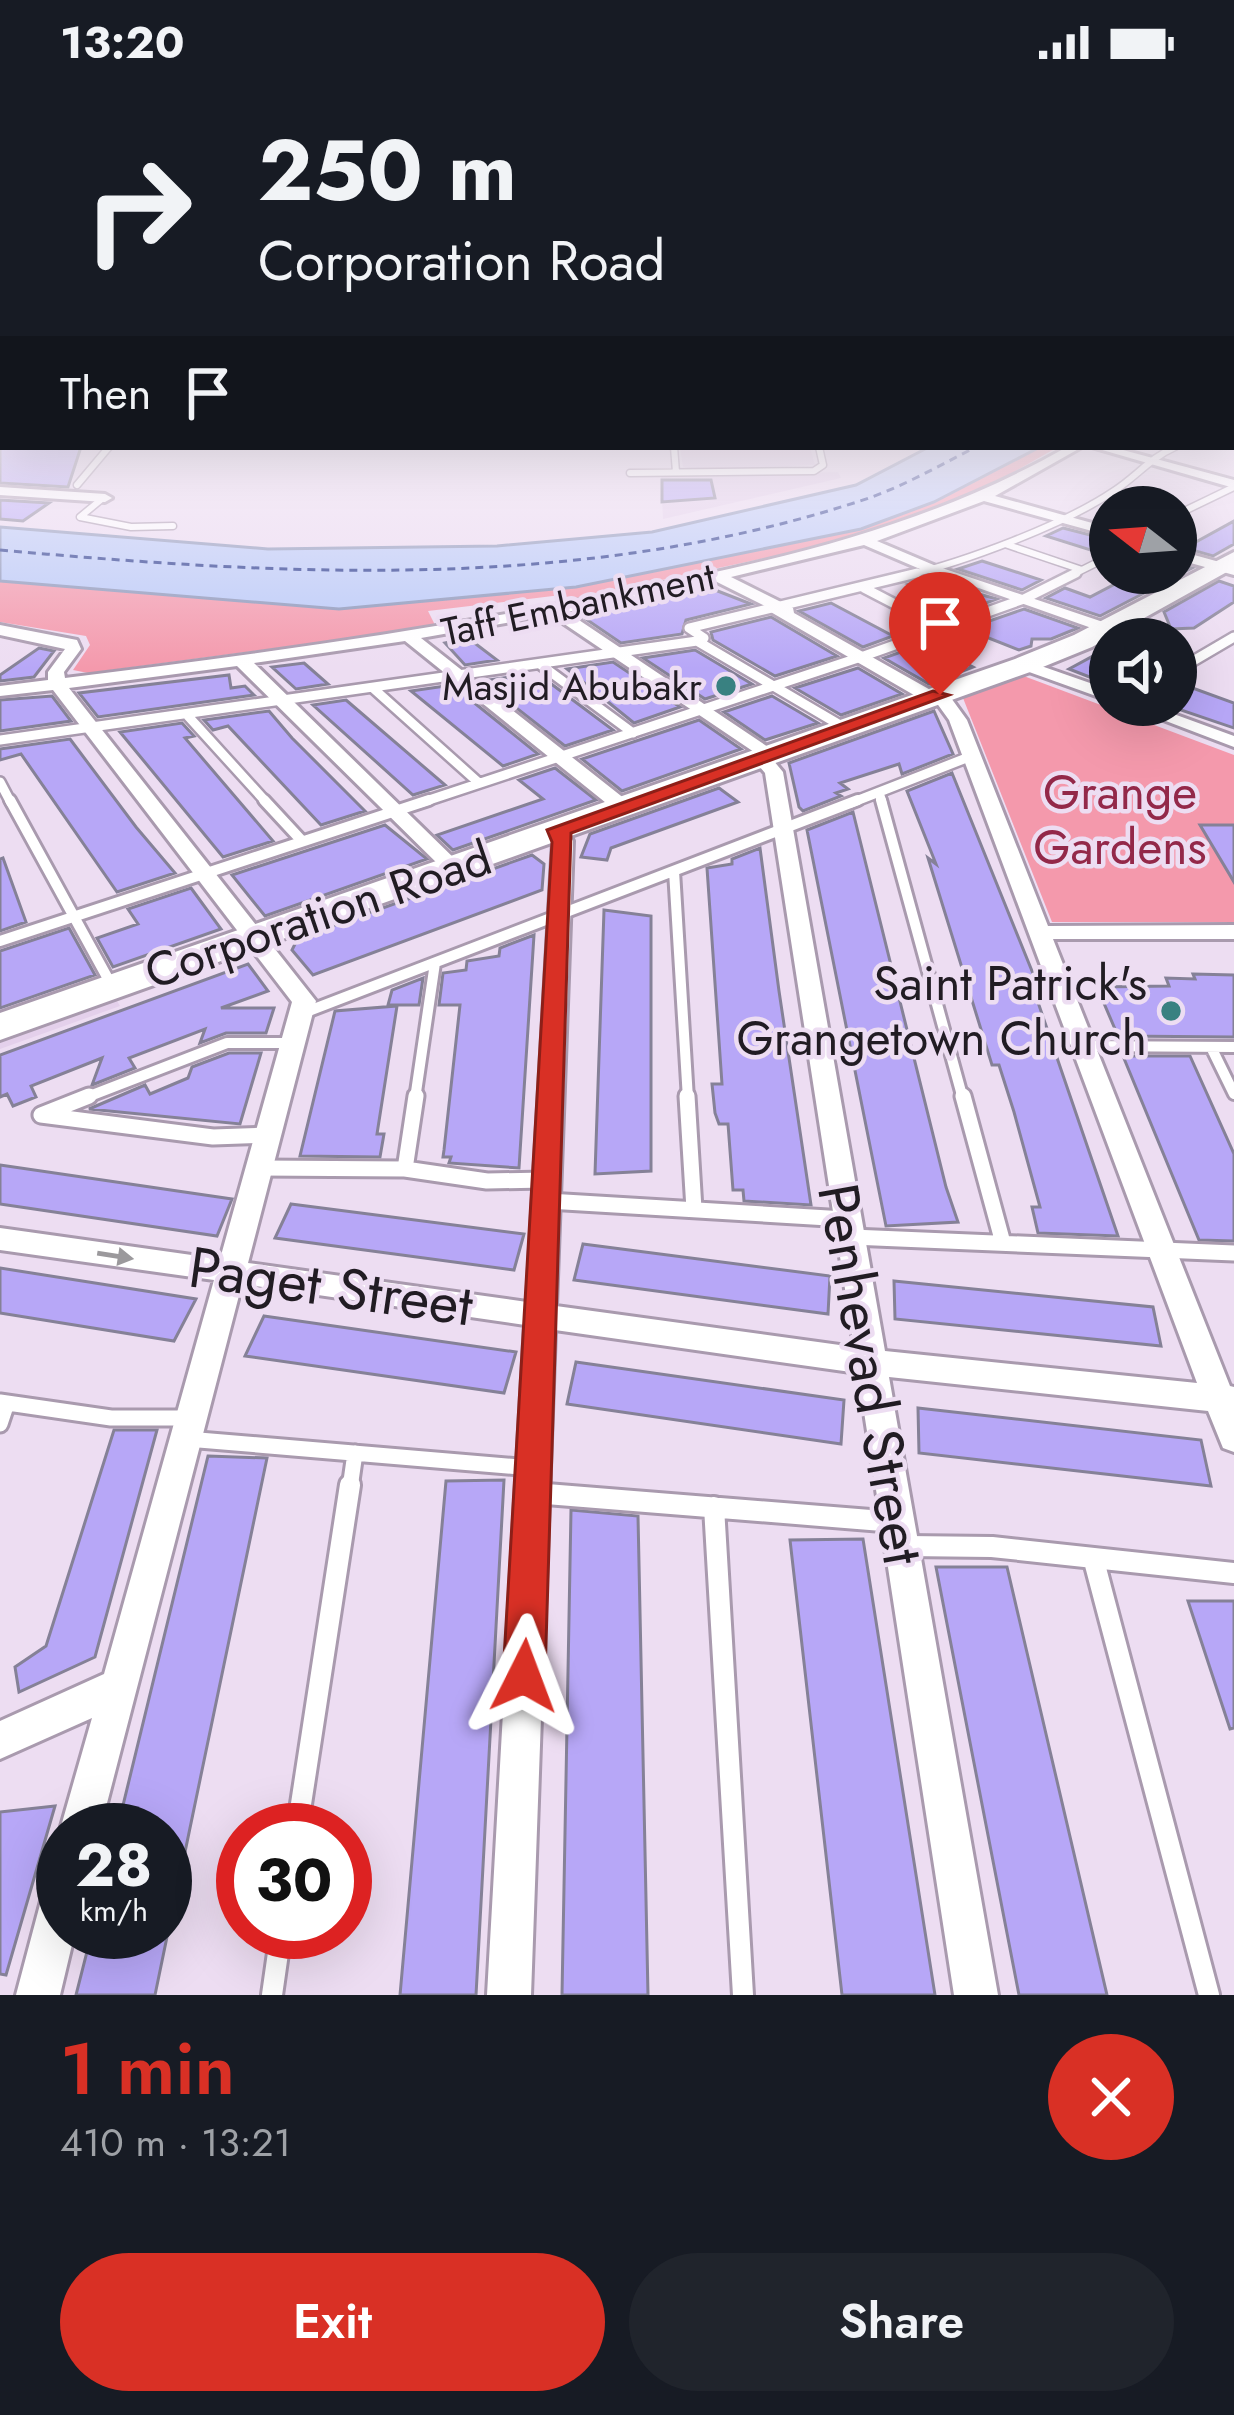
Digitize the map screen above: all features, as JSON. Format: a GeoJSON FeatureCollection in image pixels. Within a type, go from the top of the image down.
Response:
{"type":"FeatureCollection","features":[{"type":"Feature","properties":{"kind":"main road","name":"Corporation Road"},"geometry":{"type":"LineString","coordinates":[[1126,618],[1229,566]]}},
{"type":"Feature","properties":{"kind":"main road","name":"Corporation Road"},"geometry":{"type":"LineString","coordinates":[[0,1027],[1024,665],[1089,636]]}},
{"type":"Feature","properties":{"kind":"street"},"geometry":{"type":"LineString","coordinates":[[73,490],[104,498]]}},
{"type":"Feature","properties":{"kind":"street","name":"Taff Embankment"},"geometry":{"type":"LineString","coordinates":[[0,691],[411,638],[555,611],[870,543],[1001,490]]}},
{"type":"Feature","properties":{"kind":"street"},"geometry":{"type":"LineString","coordinates":[[988,498],[1089,529]]}},
{"type":"Feature","properties":{"kind":"street"},"geometry":{"type":"LineString","coordinates":[[870,543],[1089,622]]}},
{"type":"Feature","properties":{"kind":"street"},"geometry":{"type":"LineString","coordinates":[[1197,559],[1229,566]]}},
{"type":"Feature","properties":{"kind":"street"},"geometry":{"type":"LineString","coordinates":[[716,576],[951,704],[1160,1252],[1226,1399],[1234,1438]]}},
{"type":"Feature","properties":{"kind":"street"},"geometry":{"type":"LineString","coordinates":[[555,611],[766,756]]}},
{"type":"Feature","properties":{"kind":"street"},"geometry":{"type":"LineString","coordinates":[[0,630],[71,643],[73,649],[56,672],[57,684],[304,1001],[87,1803]]}},
{"type":"Feature","properties":{"kind":"street"},"geometry":{"type":"LineString","coordinates":[[411,638],[622,807]]}},
{"type":"Feature","properties":{"kind":"street"},"geometry":{"type":"LineString","coordinates":[[242,662],[452,867]]}},
{"type":"Feature","properties":{"kind":"street"},"geometry":{"type":"LineString","coordinates":[[1024,665],[1089,688]]}},
{"type":"Feature","properties":{"kind":"street"},"geometry":{"type":"LineString","coordinates":[[1190,726],[1234,742]]}},
{"type":"Feature","properties":{"kind":"street","name":"Penhevad Street"},"geometry":{"type":"LineString","coordinates":[[766,756],[774,772],[976,1995]]}},
{"type":"Feature","properties":{"kind":"street"},"geometry":{"type":"LineString","coordinates":[[509,1995],[560,915],[563,842],[558,830]]}},
{"type":"Feature","properties":{"kind":"street"},"geometry":{"type":"LineString","coordinates":[[1038,933],[1234,932]]}},
{"type":"Feature","properties":{"kind":"street","name":"Paget Street"},"geometry":{"type":"LineString","coordinates":[[0,1239],[869,1362],[1226,1399]]}},
{"type":"Feature","properties":{"kind":"street"},"geometry":{"type":"LineString","coordinates":[[0,1740],[117,1687]]}},
{"type":"Feature","properties":{"kind":"street"},"geometry":{"type":"LineString","coordinates":[[38,1995],[47,1959]]}},
{"type":"Feature","properties":{"kind":"lane"},"geometry":{"type":"LineString","coordinates":[[104,498],[80,517],[131,527],[173,526]]}},
{"type":"Feature","properties":{"kind":"lane"},"geometry":{"type":"LineString","coordinates":[[0,740],[697,641],[704,638],[688,628],[940,569],[1089,504]]}},
{"type":"Feature","properties":{"kind":"lane"},"geometry":{"type":"LineString","coordinates":[[1004,544],[1082,570]]}},
{"type":"Feature","properties":{"kind":"lane"},"geometry":{"type":"LineString","coordinates":[[0,941],[302,841],[402,820],[479,783],[861,657],[1024,599],[1089,566]]}},
{"type":"Feature","properties":{"kind":"lane"},"geometry":{"type":"LineString","coordinates":[[864,588],[941,628]]}},
{"type":"Feature","properties":{"kind":"lane"},"geometry":{"type":"LineString","coordinates":[[1197,659],[1234,637]]}},
{"type":"Feature","properties":{"kind":"lane"},"geometry":{"type":"LineString","coordinates":[[697,641],[845,728]]}},
{"type":"Feature","properties":{"kind":"lane"},"geometry":{"type":"LineString","coordinates":[[541,665],[633,733]]}},
{"type":"Feature","properties":{"kind":"lane"},"geometry":{"type":"LineString","coordinates":[[374,689],[479,783]]}},
{"type":"Feature","properties":{"kind":"lane"},"geometry":{"type":"LineString","coordinates":[[188,716],[302,841]]}},
{"type":"Feature","properties":{"kind":"lane"},"geometry":{"type":"LineString","coordinates":[[300,1015],[970,757]]}},
{"type":"Feature","properties":{"kind":"lane"},"geometry":{"type":"LineString","coordinates":[[0,782],[113,987]]}},
{"type":"Feature","properties":{"kind":"lane"},"geometry":{"type":"LineString","coordinates":[[879,792],[1003,1243]]}},
{"type":"Feature","properties":{"kind":"lane"},"geometry":{"type":"LineString","coordinates":[[674,871],[694,1209]]}},
{"type":"Feature","properties":{"kind":"lane"},"geometry":{"type":"LineString","coordinates":[[405,1169],[435,963]]}},
{"type":"Feature","properties":{"kind":"lane"},"geometry":{"type":"LineString","coordinates":[[268,1135],[213,1137],[41,1115],[227,1043],[292,1043]]}},
{"type":"Feature","properties":{"kind":"lane"},"geometry":{"type":"LineString","coordinates":[[1082,1046],[1234,1047]]}},
{"type":"Feature","properties":{"kind":"lane"},"geometry":{"type":"LineString","coordinates":[[1211,1047],[1234,1094]]}},
{"type":"Feature","properties":{"kind":"lane"},"geometry":{"type":"LineString","coordinates":[[259,1168],[405,1169],[846,1228],[1003,1243],[1234,1253]]}},
{"type":"Feature","properties":{"kind":"lane"},"geometry":{"type":"LineString","coordinates":[[0,1424],[4,1402],[1094,1562],[1234,1573]]}},
{"type":"Feature","properties":{"kind":"lane"},"geometry":{"type":"LineString","coordinates":[[301,1803],[355,1453]]}},
{"type":"Feature","properties":{"kind":"lane"},"geometry":{"type":"LineString","coordinates":[[713,1507],[743,1995]]}},
{"type":"Feature","properties":{"kind":"lane"},"geometry":{"type":"LineString","coordinates":[[1094,1562],[1209,1995]]}},
{"type":"Feature","properties":{"kind":"lane"},"geometry":{"type":"LineString","coordinates":[[272,1995],[277,1959]]}},
{"type":"Feature","properties":{"kind":"shaded area"},"geometry":{"type":"Polygon","coordinates":[[[662,490],[788,490],[663,519],[662,490]]]}},
{"type":"Feature","properties":{"kind":"shaded area"},"geometry":{"type":"Polygon","coordinates":[[[71,923],[120,1006],[0,1049],[0,947],[71,923]]]}},
{"type":"Feature","properties":{"kind":"green space"},"geometry":{"type":"Polygon","coordinates":[[[957,490],[982,490],[873,535],[568,600],[561,595],[428,611],[436,627],[88,673],[73,670],[90,645],[86,636],[0,622],[0,581],[339,609],[576,587],[862,529],[957,490]]]}},
{"type":"Feature","properties":{"kind":"green space","name":"Grange Gardens"},"geometry":{"type":"Polygon","coordinates":[[[1021,675],[1089,701],[1089,726],[1157,726],[1234,755],[1234,922],[1052,922],[963,698],[1021,675]]]}},
{"type":"Feature","properties":{"kind":"water"},"geometry":{"type":"Polygon","coordinates":[[[834,490],[957,490],[861,529],[576,587],[339,609],[0,581],[0,527],[268,549],[497,546],[652,532],[834,490]]]}},
{"type":"Feature","properties":{"kind":"building"},"geometry":{"type":"Polygon","coordinates":[[[662,490],[713,490],[715,498],[662,502],[662,490]]]}},
{"type":"Feature","properties":{"kind":"building"},"geometry":{"type":"Polygon","coordinates":[[[0,500],[49,503],[23,521],[0,519],[0,500]]]}},
{"type":"Feature","properties":{"kind":"building"},"geometry":{"type":"Polygon","coordinates":[[[1234,521],[1234,544],[1213,556],[1197,551],[1197,541],[1234,521]]]}},
{"type":"Feature","properties":{"kind":"building"},"geometry":{"type":"Polygon","coordinates":[[[1063,528],[1089,535],[1089,550],[1046,536],[1063,528]]]}},
{"type":"Feature","properties":{"kind":"building"},"geometry":{"type":"Polygon","coordinates":[[[982,561],[1041,580],[1022,590],[958,569],[982,561]]]}},
{"type":"Feature","properties":{"kind":"building"},"geometry":{"type":"Polygon","coordinates":[[[929,578],[997,599],[975,607],[909,584],[929,578]]]}},
{"type":"Feature","properties":{"kind":"building"},"geometry":{"type":"Polygon","coordinates":[[[1219,581],[1234,586],[1234,602],[1197,626],[1197,618],[1166,618],[1164,612],[1219,581]]]}},
{"type":"Feature","properties":{"kind":"building"},"geometry":{"type":"Polygon","coordinates":[[[710,588],[751,604],[686,620],[682,634],[621,643],[580,615],[710,588]]]}},
{"type":"Feature","properties":{"kind":"building"},"geometry":{"type":"Polygon","coordinates":[[[1065,588],[1090,597],[1142,594],[1100,616],[1046,598],[1065,588]]]}},
{"type":"Feature","properties":{"kind":"building"},"geometry":{"type":"Polygon","coordinates":[[[831,603],[893,636],[863,647],[799,611],[831,603]]]}},
{"type":"Feature","properties":{"kind":"building"},"geometry":{"type":"Polygon","coordinates":[[[1024,609],[1078,628],[1051,639],[1032,639],[1031,646],[1019,650],[966,629],[1024,609]]]}},
{"type":"Feature","properties":{"kind":"building"},"geometry":{"type":"Polygon","coordinates":[[[771,617],[837,656],[775,676],[713,640],[711,632],[771,617]]]}},
{"type":"Feature","properties":{"kind":"building"},"geometry":{"type":"Polygon","coordinates":[[[468,638],[497,660],[465,665],[445,643],[468,638]]]}},
{"type":"Feature","properties":{"kind":"building"},"geometry":{"type":"Polygon","coordinates":[[[926,643],[973,667],[929,684],[884,658],[926,643]]]}},
{"type":"Feature","properties":{"kind":"building"},"geometry":{"type":"Polygon","coordinates":[[[39,648],[54,651],[34,677],[0,681],[0,675],[39,648]]]}},
{"type":"Feature","properties":{"kind":"building"},"geometry":{"type":"Polygon","coordinates":[[[695,650],[752,684],[705,699],[643,658],[695,650]]]}},
{"type":"Feature","properties":{"kind":"building"},"geometry":{"type":"Polygon","coordinates":[[[1089,658],[1089,677],[1069,669],[1089,658]]]}},
{"type":"Feature","properties":{"kind":"building"},"geometry":{"type":"Polygon","coordinates":[[[613,662],[680,707],[634,723],[567,669],[613,662]]]}},
{"type":"Feature","properties":{"kind":"building"},"geometry":{"type":"Polygon","coordinates":[[[304,663],[328,684],[296,689],[272,667],[304,663]]]}},
{"type":"Feature","properties":{"kind":"building"},"geometry":{"type":"Polygon","coordinates":[[[858,668],[902,694],[841,715],[795,688],[858,668]]]}},
{"type":"Feature","properties":{"kind":"building"},"geometry":{"type":"Polygon","coordinates":[[[229,675],[231,688],[245,686],[254,695],[98,717],[79,693],[229,675]]]}},
{"type":"Feature","properties":{"kind":"building"},"geometry":{"type":"Polygon","coordinates":[[[518,676],[534,687],[550,683],[613,730],[565,746],[482,681],[518,676]]]}},
{"type":"Feature","properties":{"kind":"building"},"geometry":{"type":"Polygon","coordinates":[[[452,685],[538,754],[503,766],[411,691],[452,685]]]}},
{"type":"Feature","properties":{"kind":"building"},"geometry":{"type":"Polygon","coordinates":[[[1197,690],[1234,703],[1234,728],[1197,715],[1197,690]]]}},
{"type":"Feature","properties":{"kind":"building"},"geometry":{"type":"Polygon","coordinates":[[[52,696],[71,721],[0,731],[0,700],[52,696]]]}},
{"type":"Feature","properties":{"kind":"building"},"geometry":{"type":"Polygon","coordinates":[[[772,696],[818,723],[765,740],[724,712],[772,696]]]}},
{"type":"Feature","properties":{"kind":"building"},"geometry":{"type":"Polygon","coordinates":[[[346,700],[445,785],[413,795],[313,705],[346,700]]]}},
{"type":"Feature","properties":{"kind":"building"},"geometry":{"type":"Polygon","coordinates":[[[269,711],[365,811],[321,825],[228,726],[213,730],[204,720],[269,711]]]}},
{"type":"Feature","properties":{"kind":"building"},"geometry":{"type":"Polygon","coordinates":[[[934,711],[953,754],[902,774],[899,764],[840,783],[848,789],[836,793],[841,796],[803,811],[799,807],[789,763],[934,711]]]}},
{"type":"Feature","properties":{"kind":"building"},"geometry":{"type":"Polygon","coordinates":[[[699,720],[741,749],[622,791],[582,759],[699,720]]]}},
{"type":"Feature","properties":{"kind":"building"},"geometry":{"type":"Polygon","coordinates":[[[182,723],[194,736],[185,738],[273,841],[223,857],[120,732],[182,723]]]}},
{"type":"Feature","properties":{"kind":"building"},"geometry":{"type":"Polygon","coordinates":[[[70,739],[175,873],[117,892],[21,754],[0,760],[0,749],[70,739]]]}},
{"type":"Feature","properties":{"kind":"building"},"geometry":{"type":"Polygon","coordinates":[[[555,768],[596,800],[453,850],[437,835],[543,799],[519,780],[555,768]]]}},
{"type":"Feature","properties":{"kind":"building"},"geometry":{"type":"Polygon","coordinates":[[[952,773],[1034,976],[1029,976],[1118,1236],[1038,1233],[1032,1207],[1040,1207],[1014,1112],[999,1065],[992,1065],[928,858],[936,864],[907,791],[952,773]]]}},
{"type":"Feature","properties":{"kind":"building"},"geometry":{"type":"Polygon","coordinates":[[[719,788],[738,802],[611,848],[607,860],[581,857],[590,834],[719,788]]]}},
{"type":"Feature","properties":{"kind":"building"},"geometry":{"type":"Polygon","coordinates":[[[853,812],[958,1222],[886,1226],[807,830],[853,812]]]}},
{"type":"Feature","properties":{"kind":"building"},"geometry":{"type":"Polygon","coordinates":[[[385,825],[427,859],[265,916],[232,875],[385,825]]]}},
{"type":"Feature","properties":{"kind":"building"},"geometry":{"type":"Polygon","coordinates":[[[1200,825],[1234,825],[1234,882],[1200,825]]]}},
{"type":"Feature","properties":{"kind":"building"},"geometry":{"type":"Polygon","coordinates":[[[760,848],[811,1205],[744,1201],[743,1190],[733,1190],[728,1124],[719,1124],[715,1113],[712,1084],[722,1084],[707,868],[732,864],[732,859],[760,848]]]}},
{"type":"Feature","properties":{"kind":"building"},"geometry":{"type":"Polygon","coordinates":[[[532,855],[544,864],[542,890],[313,975],[292,950],[298,938],[532,855]]]}},
{"type":"Feature","properties":{"kind":"building"},"geometry":{"type":"Polygon","coordinates":[[[0,859],[26,922],[0,931],[0,859]]]}},
{"type":"Feature","properties":{"kind":"building"},"geometry":{"type":"Polygon","coordinates":[[[191,888],[221,929],[113,967],[97,938],[138,924],[128,909],[191,888]]]}},
{"type":"Feature","properties":{"kind":"building"},"geometry":{"type":"Polygon","coordinates":[[[604,910],[651,916],[651,1171],[595,1174],[604,910]]]}},
{"type":"Feature","properties":{"kind":"building"},"geometry":{"type":"Polygon","coordinates":[[[69,928],[95,975],[0,1008],[0,951],[69,928]]]}},
{"type":"Feature","properties":{"kind":"building"},"geometry":{"type":"Polygon","coordinates":[[[534,935],[519,1168],[449,1163],[451,1157],[443,1157],[460,1005],[439,1005],[443,973],[466,970],[467,961],[499,956],[500,948],[534,935]]]}},
{"type":"Feature","properties":{"kind":"building"},"geometry":{"type":"Polygon","coordinates":[[[248,964],[268,991],[221,1008],[274,1008],[266,1033],[226,1033],[200,1043],[205,1029],[129,1058],[135,1068],[92,1085],[102,1058],[31,1086],[36,1097],[13,1106],[7,1094],[0,1097],[0,1055],[248,964]]]}},
{"type":"Feature","properties":{"kind":"building","name":"Saint Patrick's Grangetown Church"},"geometry":{"type":"Polygon","coordinates":[[[1193,974],[1234,975],[1234,1037],[1118,1036],[1097,987],[1169,986],[1166,978],[1195,979],[1193,974]]]}},
{"type":"Feature","properties":{"kind":"building"},"geometry":{"type":"Polygon","coordinates":[[[423,978],[419,1005],[388,1005],[392,990],[423,978]]]}},
{"type":"Feature","properties":{"kind":"building"},"geometry":{"type":"Polygon","coordinates":[[[397,1006],[377,1134],[384,1134],[380,1157],[300,1156],[335,1011],[397,1006]]]}},
{"type":"Feature","properties":{"kind":"building"},"geometry":{"type":"Polygon","coordinates":[[[229,1053],[261,1053],[240,1124],[89,1109],[145,1085],[150,1094],[188,1078],[192,1067],[229,1053]]]}},
{"type":"Feature","properties":{"kind":"building"},"geometry":{"type":"Polygon","coordinates":[[[1123,1056],[1190,1056],[1234,1154],[1234,1241],[1199,1240],[1123,1056]]]}},
{"type":"Feature","properties":{"kind":"building"},"geometry":{"type":"Polygon","coordinates":[[[0,1165],[232,1199],[217,1236],[0,1204],[0,1165]]]}},
{"type":"Feature","properties":{"kind":"building"},"geometry":{"type":"Polygon","coordinates":[[[291,1204],[524,1234],[514,1270],[275,1238],[291,1204]]]}},
{"type":"Feature","properties":{"kind":"building"},"geometry":{"type":"Polygon","coordinates":[[[583,1244],[830,1276],[828,1314],[574,1280],[583,1244]]]}},
{"type":"Feature","properties":{"kind":"building"},"geometry":{"type":"Polygon","coordinates":[[[0,1268],[196,1299],[174,1341],[0,1313],[0,1268]]]}},
{"type":"Feature","properties":{"kind":"building"},"geometry":{"type":"Polygon","coordinates":[[[894,1281],[1153,1307],[1161,1346],[895,1319],[894,1281]]]}},
{"type":"Feature","properties":{"kind":"building"},"geometry":{"type":"Polygon","coordinates":[[[264,1316],[516,1352],[504,1393],[245,1356],[264,1316]]]}},
{"type":"Feature","properties":{"kind":"building"},"geometry":{"type":"Polygon","coordinates":[[[576,1362],[844,1400],[841,1444],[567,1404],[576,1362]]]}},
{"type":"Feature","properties":{"kind":"building"},"geometry":{"type":"Polygon","coordinates":[[[918,1408],[1201,1440],[1211,1486],[919,1453],[918,1408]]]}},
{"type":"Feature","properties":{"kind":"building"},"geometry":{"type":"Polygon","coordinates":[[[114,1430],[157,1430],[95,1657],[19,1692],[15,1667],[46,1646],[114,1430]]]}},
{"type":"Feature","properties":{"kind":"building"},"geometry":{"type":"Polygon","coordinates":[[[208,1456],[267,1458],[192,1818],[192,1803],[124,1803],[208,1456]]]}},
{"type":"Feature","properties":{"kind":"building"},"geometry":{"type":"Polygon","coordinates":[[[504,1480],[476,1995],[400,1995],[446,1481],[504,1480]]]}},
{"type":"Feature","properties":{"kind":"building"},"geometry":{"type":"Polygon","coordinates":[[[571,1510],[638,1516],[648,1995],[562,1995],[571,1510]]]}},
{"type":"Feature","properties":{"kind":"building"},"geometry":{"type":"Polygon","coordinates":[[[863,1539],[935,1995],[842,1995],[790,1540],[863,1539]]]}},
{"type":"Feature","properties":{"kind":"building"},"geometry":{"type":"Polygon","coordinates":[[[936,1567],[1007,1567],[1107,1995],[1019,1995],[936,1567]]]}},
{"type":"Feature","properties":{"kind":"building"},"geometry":{"type":"Polygon","coordinates":[[[1188,1601],[1234,1601],[1234,1728],[1230,1729],[1188,1601]]]}},
{"type":"Feature","properties":{"kind":"building"},"geometry":{"type":"Polygon","coordinates":[[[36,1808],[36,1872],[6,1975],[0,1974],[0,1812],[36,1808]]]}},
{"type":"Feature","properties":{"kind":"building"},"geometry":{"type":"Polygon","coordinates":[[[85,1959],[162,1959],[155,1995],[76,1995],[85,1959]]]}},
{"type":"Feature","properties":{"kind":"ferry route"},"geometry":{"type":"LineString","coordinates":[[0,550],[325,570],[541,563],[648,551],[755,530],[888,490]]}},
{"type":"Feature","properties":{"kind":"place","name":"Masjid Abubakr"},"geometry":{"type":"Point","coordinates":[726,686]}},
{"type":"Feature","properties":{"kind":"place","name":"Saint Patrick's Grangetown Church"},"geometry":{"type":"Point","coordinates":[1171,1011]}},
{"type":"Feature","properties":{"kind":"route"},"geometry":{"type":"LineString","coordinates":[[524,1676],[563,842],[558,830],[940,695]]}}]}
